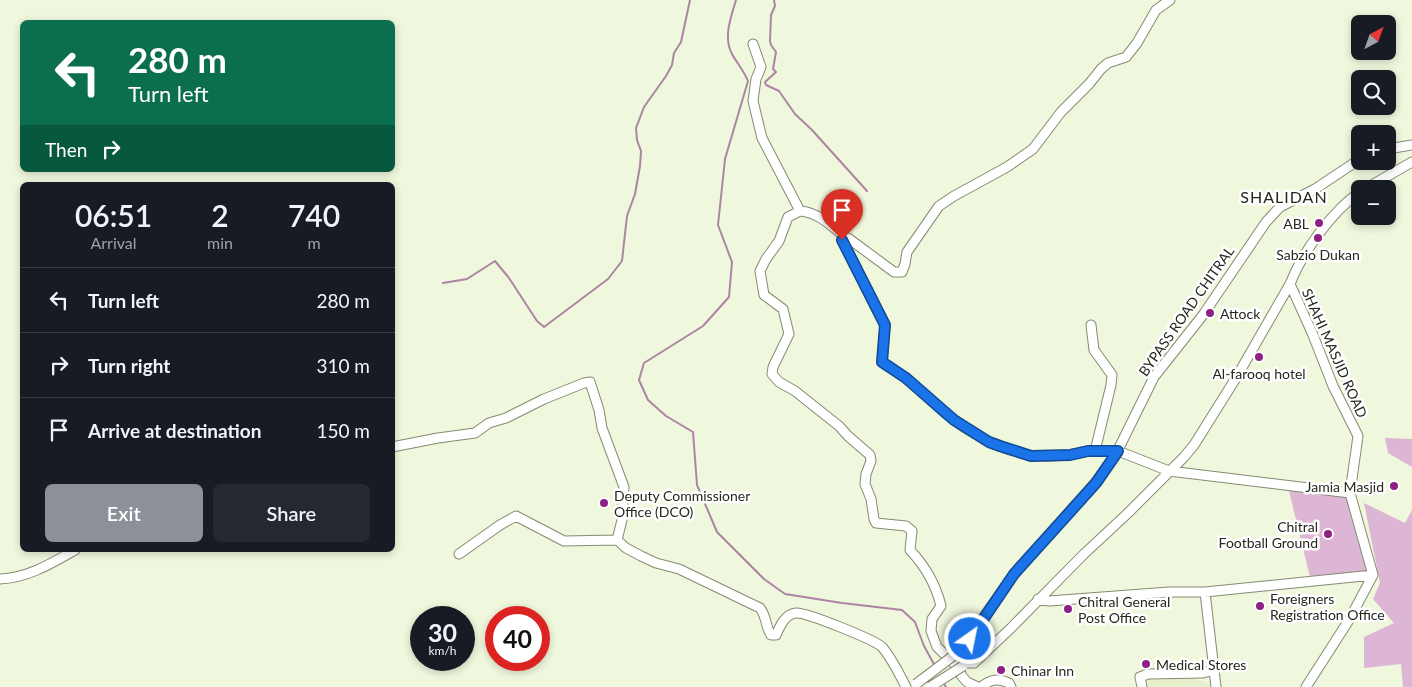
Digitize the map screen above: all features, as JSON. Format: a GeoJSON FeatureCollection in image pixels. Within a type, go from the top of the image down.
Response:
{"type":"FeatureCollection","features":[{"type":"Feature","properties":{"kind":"street"},"geometry":{"type":"LineString","coordinates":[[1010,687],[1010,683],[995,679],[980,687],[967,682],[960,675],[960,669],[937,647],[932,631],[932,619],[941,606],[938,591],[928,577],[923,564],[910,550],[912,531],[906,526],[876,523],[874,519],[865,484],[866,474],[871,461],[870,455],[839,426],[795,391],[779,382],[772,374],[772,367],[789,334],[783,309],[764,295],[760,271],[779,241],[788,217],[800,211],[818,217],[846,238],[856,242],[894,272],[902,272],[906,252],[939,206],[1007,167],[1033,148],[1061,112],[1101,69],[1126,57],[1137,43],[1156,10],[1170,0]]}},
{"type":"Feature","properties":{"kind":"street"},"geometry":{"type":"LineString","coordinates":[[753,44],[761,66],[756,79],[753,101],[762,138],[800,211]]}},
{"type":"Feature","properties":{"kind":"street"},"geometry":{"type":"LineString","coordinates":[[1396,148],[1412,145]]}},
{"type":"Feature","properties":{"kind":"street"},"geometry":{"type":"LineString","coordinates":[[1381,180],[1412,162]]}},
{"type":"Feature","properties":{"kind":"street","name":"BYPASS ROAD CHITRAL"},"geometry":{"type":"LineString","coordinates":[[914,686],[955,655],[1014,574],[1096,483],[1118,451],[1154,377],[1203,315],[1266,222],[1280,207],[1315,189],[1351,165]]}},
{"type":"Feature","properties":{"kind":"street"},"geometry":{"type":"LineString","coordinates":[[930,687],[965,665],[974,663],[1194,445],[1236,378],[1290,284],[1295,269],[1321,230],[1351,199]]}},
{"type":"Feature","properties":{"kind":"street"},"geometry":{"type":"LineString","coordinates":[[846,238],[842,240],[885,325],[882,362],[906,378],[944,412],[989,442],[1031,456],[1118,451],[1169,471],[1350,493]]}},
{"type":"Feature","properties":{"kind":"street","name":"SHAHI MASJID ROAD"},"geometry":{"type":"LineString","coordinates":[[1290,284],[1333,386],[1358,436],[1350,493],[1373,575]]}},
{"type":"Feature","properties":{"kind":"street"},"geometry":{"type":"LineString","coordinates":[[1090,325],[1094,350],[1112,375],[1095,451]]}},
{"type":"Feature","properties":{"kind":"street"},"geometry":{"type":"LineString","coordinates":[[395,446],[475,433],[489,423],[506,418],[544,399],[590,382],[599,410],[602,428],[624,488],[622,520],[617,540]]}},
{"type":"Feature","properties":{"kind":"street"},"geometry":{"type":"LineString","coordinates":[[459,554],[500,524],[516,516],[564,541],[617,540],[626,548],[641,556],[679,569],[760,608],[765,614],[771,635],[776,635],[782,622],[788,616],[797,613],[835,625],[881,646],[906,687]]}},
{"type":"Feature","properties":{"kind":"street"},"geometry":{"type":"LineString","coordinates":[[0,579],[23,575],[42,568],[72,552]]}},
{"type":"Feature","properties":{"kind":"street"},"geometry":{"type":"LineString","coordinates":[[1038,599],[1049,601],[1168,592],[1206,592],[1373,575]]}},
{"type":"Feature","properties":{"kind":"street"},"geometry":{"type":"LineString","coordinates":[[1306,687],[1350,620],[1373,575]]}},
{"type":"Feature","properties":{"kind":"street"},"geometry":{"type":"LineString","coordinates":[[1206,592],[1216,687]]}},
{"type":"Feature","properties":{"kind":"street"},"geometry":{"type":"LineString","coordinates":[[955,655],[965,665]]}},
{"type":"Feature","properties":{"kind":"street"},"geometry":{"type":"LineString","coordinates":[[1142,687],[1140,677],[1148,674],[1203,673],[1214,670]]}},
{"type":"Feature","properties":{"kind":"shaded area"},"geometry":{"type":"Polygon","coordinates":[[[1385,438],[1412,439],[1412,467],[1388,453],[1385,438]]]}},
{"type":"Feature","properties":{"kind":"shaded area","name":"Chitral Football Ground"},"geometry":{"type":"Polygon","coordinates":[[[1289,491],[1346,494],[1367,573],[1310,577],[1289,491]]]}},
{"type":"Feature","properties":{"kind":"shaded area"},"geometry":{"type":"Polygon","coordinates":[[[1364,503],[1405,523],[1412,510],[1412,687],[1403,687],[1401,664],[1364,668],[1364,637],[1394,623],[1373,599],[1380,583],[1364,503]]]}},
{"type":"Feature","properties":{"kind":"shaded area"},"geometry":{"type":"Polygon","coordinates":[[[1177,674],[1212,684],[1213,687],[1143,687],[1142,677],[1177,674]]]}},
{"type":"Feature","properties":{"kind":"waterway"},"geometry":{"type":"LineString","coordinates":[[443,283],[467,279],[495,261],[509,278],[537,321],[544,327],[608,279],[622,261],[627,216],[635,194],[641,151],[637,140],[636,128],[644,107],[672,65],[674,53],[681,42],[690,0]]}},
{"type":"Feature","properties":{"kind":"waterway"},"geometry":{"type":"LineString","coordinates":[[736,0],[729,27],[728,41],[732,54],[748,81],[725,159],[718,225],[732,262],[729,297],[703,326],[644,363],[639,380],[648,400],[666,416],[693,432],[697,485],[717,532],[764,579],[785,594],[902,610],[915,622],[924,646],[935,666]]}},
{"type":"Feature","properties":{"kind":"waterway"},"geometry":{"type":"LineString","coordinates":[[774,0],[775,6],[771,15],[770,41],[776,52],[773,69],[776,72],[765,82],[766,85],[779,91],[795,114],[867,191]]}},
{"type":"Feature","properties":{"kind":"waterway"},"geometry":{"type":"LineString","coordinates":[[943,682],[946,687]]}},
{"type":"Feature","properties":{"kind":"place","name":"ABL"},"geometry":{"type":"Point","coordinates":[1319,223]}},
{"type":"Feature","properties":{"kind":"place","name":"Sabzio Dukan"},"geometry":{"type":"Point","coordinates":[1318,238]}},
{"type":"Feature","properties":{"kind":"place","name":"Attock"},"geometry":{"type":"Point","coordinates":[1210,313]}},
{"type":"Feature","properties":{"kind":"place","name":"Al-farooq hotel"},"geometry":{"type":"Point","coordinates":[1259,357]}},
{"type":"Feature","properties":{"kind":"place","name":"Jamia Masjid"},"geometry":{"type":"Point","coordinates":[1394,486]}},
{"type":"Feature","properties":{"kind":"place","name":"Deputy Commissioner Office (DCO)"},"geometry":{"type":"Point","coordinates":[604,503]}},
{"type":"Feature","properties":{"kind":"place","name":"Chitral Football Ground"},"geometry":{"type":"Point","coordinates":[1328,534]}},
{"type":"Feature","properties":{"kind":"place","name":"Foreigners Registration Office"},"geometry":{"type":"Point","coordinates":[1260,606]}},
{"type":"Feature","properties":{"kind":"place","name":"Chitral General Post Office"},"geometry":{"type":"Point","coordinates":[1068,609]}},
{"type":"Feature","properties":{"kind":"place","name":"Medical Stores"},"geometry":{"type":"Point","coordinates":[1146,664]}},
{"type":"Feature","properties":{"kind":"place","name":"Chinar Inn"},"geometry":{"type":"Point","coordinates":[1001,670]}},
{"type":"Feature","properties":{"kind":"district","name":"SHALIDAN"},"geometry":{"type":"Point","coordinates":[1284,196]}},
{"type":"Feature","properties":{"kind":"route"},"geometry":{"type":"LineString","coordinates":[[842,240],[885,325],[882,362],[906,378],[944,412],[989,442],[1031,456],[1070,455],[1088,451],[1118,451],[1096,483],[1014,574],[970,639]]}}]}
